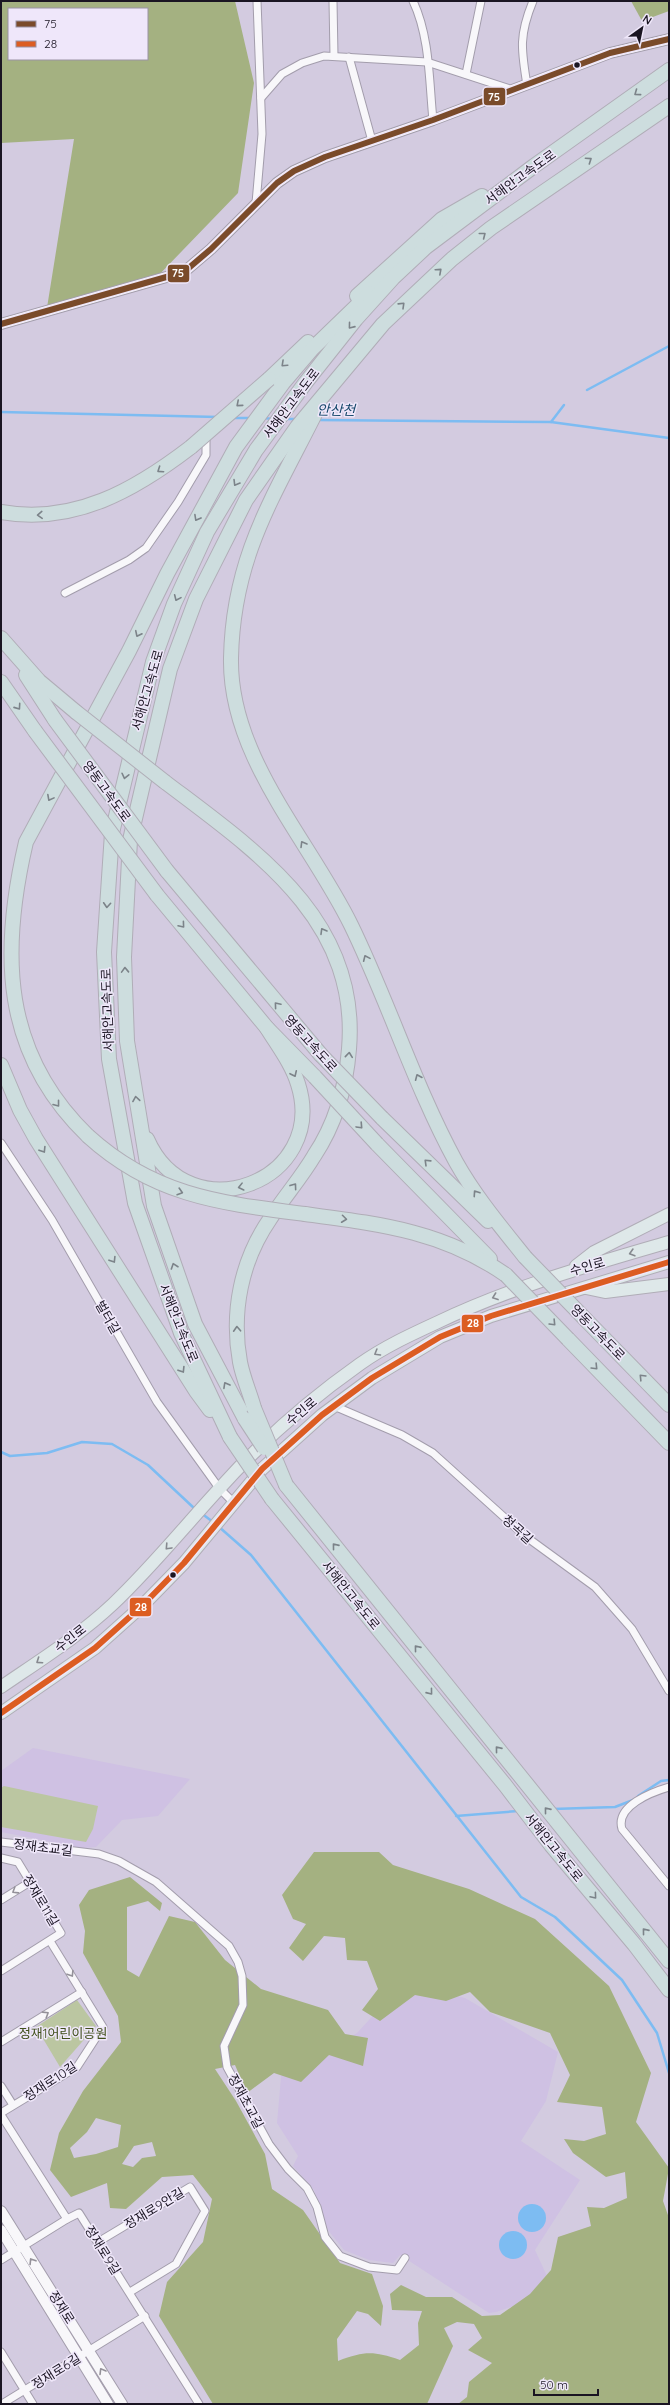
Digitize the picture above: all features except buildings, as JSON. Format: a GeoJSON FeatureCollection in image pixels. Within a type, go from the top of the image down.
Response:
{"type":"FeatureCollection","features":[{"type":"Feature","properties":{"kind":"highway","name":"서해안고속도로"},"geometry":{"type":"LineString","coordinates":[[669,70],[534,166],[426,247],[393,278],[356,319],[306,382],[256,450],[207,532],[174,604],[153,662],[112,833],[104,952],[109,1060],[135,1203],[181,1333],[230,1437],[272,1499],[505,1785],[551,1844],[634,1944],[669,1990]]}},
{"type":"Feature","properties":{"kind":"highway","name":"서해안고속도로"},"geometry":{"type":"LineString","coordinates":[[669,106],[531,199],[452,259],[425,283],[383,324],[329,386],[278,452],[246,500],[196,599],[170,669],[130,840],[124,957],[127,1034],[154,1206],[173,1265],[195,1324],[250,1413],[286,1485],[669,1961]]}},
{"type":"Feature","properties":{"kind":"highway"},"geometry":{"type":"LineString","coordinates":[[1,512],[28,516],[55,514],[102,502],[145,480],[191,446],[269,378],[425,232],[442,218],[534,166]]}},
{"type":"Feature","properties":{"kind":"highway"},"geometry":{"type":"LineString","coordinates":[[426,247],[352,307],[283,383],[236,447],[167,574],[129,651],[26,842],[14,881],[8,921],[6,962],[11,1008],[23,1047],[42,1082],[63,1112],[88,1136],[132,1170],[173,1190],[227,1203],[376,1223],[425,1235],[474,1255],[506,1275]]}},
{"type":"Feature","properties":{"kind":"highway"},"geometry":{"type":"LineString","coordinates":[[329,386],[258,525],[246,558],[237,592],[231,660],[234,693],[243,728],[273,794],[350,923],[448,1147],[484,1205],[525,1258]]}},
{"type":"Feature","properties":{"kind":"highway"},"geometry":{"type":"LineString","coordinates":[[1,638],[39,681],[76,712],[250,848],[300,896],[315,916],[339,961],[350,1006],[351,1030],[347,1072],[335,1117],[315,1155],[261,1233],[247,1262],[243,1277],[236,1321],[237,1342],[250,1413]]}},
{"type":"Feature","properties":{"kind":"highway","name":"영동고속도로"},"geometry":{"type":"LineString","coordinates":[[1,638],[55,720],[167,871],[321,1055],[382,1118],[525,1258],[669,1405]]}},
{"type":"Feature","properties":{"kind":"highway","name":"영동고속도로"},"geometry":{"type":"LineString","coordinates":[[1,682],[35,731],[157,895],[267,1028],[377,1144],[669,1443]]}},
{"type":"Feature","properties":{"kind":"highway"},"geometry":{"type":"LineString","coordinates":[[141,1126],[161,1163],[176,1176],[197,1187],[218,1190],[242,1188],[270,1174],[290,1151],[299,1132],[302,1115],[300,1094],[294,1075],[267,1028]]}},
{"type":"Feature","properties":{"kind":"highway"},"geometry":{"type":"LineString","coordinates":[[1,1065],[20,1110],[36,1139],[196,1391],[230,1437]]}},
{"type":"Feature","properties":{"kind":"main road"},"geometry":{"type":"LineString","coordinates":[[571,1270],[594,1252],[669,1214]]}},
{"type":"Feature","properties":{"kind":"main road","name":"수인로"},"geometry":{"type":"LineString","coordinates":[[1,1687],[58,1648],[112,1605],[193,1518],[215,1492],[288,1421],[362,1362],[398,1340],[484,1301],[571,1270],[669,1242]]}},
{"type":"Feature","properties":{"kind":"main road","name":"수인로"},"geometry":{"type":"LineString","coordinates":[[1,1713],[95,1648],[143,1605],[184,1563],[262,1469],[295,1438],[334,1406],[372,1378],[440,1337],[492,1316],[669,1262]]}},
{"type":"Feature","properties":{"kind":"main road"},"geometry":{"type":"LineString","coordinates":[[585,1287],[605,1292],[669,1284]]}},
{"type":"Feature","properties":{"kind":"main road"},"geometry":{"type":"LineString","coordinates":[[1,1720],[36,1688]]}},
{"type":"Feature","properties":{"kind":"street"},"geometry":{"type":"LineString","coordinates":[[256,203],[262,134],[257,1]]}},
{"type":"Feature","properties":{"kind":"street"},"geometry":{"type":"LineString","coordinates":[[333,1],[334,56]]}},
{"type":"Feature","properties":{"kind":"street"},"geometry":{"type":"LineString","coordinates":[[413,1],[420,16],[426,40],[433,120]]}},
{"type":"Feature","properties":{"kind":"street"},"geometry":{"type":"LineString","coordinates":[[466,74],[480,1]]}},
{"type":"Feature","properties":{"kind":"street"},"geometry":{"type":"LineString","coordinates":[[527,84],[522,28],[533,1]]}},
{"type":"Feature","properties":{"kind":"street"},"geometry":{"type":"LineString","coordinates":[[1,324],[184,272],[211,249],[277,183],[294,171],[325,157],[433,120],[610,53],[669,39]]}},
{"type":"Feature","properties":{"kind":"street"},"geometry":{"type":"LineString","coordinates":[[261,98],[282,74],[302,63],[324,56],[349,56],[427,62],[466,74],[488,84],[513,90]]}},
{"type":"Feature","properties":{"kind":"street"},"geometry":{"type":"LineString","coordinates":[[349,56],[372,141]]}},
{"type":"Feature","properties":{"kind":"street"},"geometry":{"type":"LineString","coordinates":[[65,593],[129,560],[146,548],[178,502],[206,455],[206,431]]}},
{"type":"Feature","properties":{"kind":"street","name":"벌터길"},"geometry":{"type":"LineString","coordinates":[[1,1143],[52,1220],[157,1402],[215,1492],[231,1507]]}},
{"type":"Feature","properties":{"kind":"street","name":"청곡길"},"geometry":{"type":"LineString","coordinates":[[334,1406],[402,1435],[433,1453],[525,1536],[595,1587],[632,1629],[669,1691]]}},
{"type":"Feature","properties":{"kind":"street"},"geometry":{"type":"LineString","coordinates":[[669,1787],[654,1791],[634,1803],[620,1821],[622,1829],[669,1886]]}},
{"type":"Feature","properties":{"kind":"street","name":"정재초교길"},"geometry":{"type":"LineString","coordinates":[[1,1842],[99,1854],[119,1861],[156,1882],[218,1934],[229,1946],[238,1962],[243,1993],[243,2005],[224,2046],[227,2067],[269,2144],[288,2169],[307,2188],[317,2207],[325,2237],[340,2256],[369,2267],[397,2270],[405,2258]]}},
{"type":"Feature","properties":{"kind":"street","name":"정재로11길"},"geometry":{"type":"LineString","coordinates":[[1,1858],[18,1862],[61,1932],[50,1941],[1,1971]]}},
{"type":"Feature","properties":{"kind":"street"},"geometry":{"type":"LineString","coordinates":[[1,1900],[30,1882]]}},
{"type":"Feature","properties":{"kind":"street","name":"정재로10길"},"geometry":{"type":"LineString","coordinates":[[1,2114],[12,2105],[77,2067],[103,2027],[50,1941]]}},
{"type":"Feature","properties":{"kind":"street"},"geometry":{"type":"LineString","coordinates":[[1,2042],[82,1992]]}},
{"type":"Feature","properties":{"kind":"street"},"geometry":{"type":"LineString","coordinates":[[1,2086],[12,2105]]}},
{"type":"Feature","properties":{"kind":"street","name":"정재로9길"},"geometry":{"type":"LineString","coordinates":[[1,2114],[67,2219],[79,2213],[199,2404]]}},
{"type":"Feature","properties":{"kind":"street","name":"정재로9안길"},"geometry":{"type":"LineString","coordinates":[[98,2242],[190,2187],[205,2212],[176,2264],[130,2292]]}},
{"type":"Feature","properties":{"kind":"street","name":"정재로"},"geometry":{"type":"LineString","coordinates":[[1,2211],[122,2404]]}},
{"type":"Feature","properties":{"kind":"street"},"geometry":{"type":"LineString","coordinates":[[1,2260],[67,2219]]}},
{"type":"Feature","properties":{"kind":"street","name":"정재로"},"geometry":{"type":"LineString","coordinates":[[1,2230],[108,2404]]}},
{"type":"Feature","properties":{"kind":"street","name":"정재로6길"},"geometry":{"type":"LineString","coordinates":[[2,2404],[145,2316]]}},
{"type":"Feature","properties":{"kind":"street"},"geometry":{"type":"LineString","coordinates":[[1,2352],[33,2404]]}},
{"type":"Feature","properties":{"kind":"shaded area"},"geometry":{"type":"Polygon","coordinates":[[[33,1748],[190,1779],[158,1816],[122,1820],[96,1847],[82,1848],[1,1832],[1,1771],[33,1748]]]}},
{"type":"Feature","properties":{"kind":"shaded area"},"geometry":{"type":"Polygon","coordinates":[[[426,1988],[465,1998],[558,2052],[546,2101],[521,2141],[580,2180],[535,2250],[547,2276],[526,2302],[496,2312],[489,2313],[400,2255],[393,2263],[369,2260],[344,2250],[328,2230],[314,2190],[293,2166],[298,2156],[277,2123],[282,2066],[338,2045],[357,2033],[380,2008],[426,1988]]]}},
{"type":"Feature","properties":{"kind":"green space"},"geometry":{"type":"Polygon","coordinates":[[[1,1],[235,1],[254,83],[238,193],[154,280],[46,314],[74,139],[1,143],[1,1]]]}},
{"type":"Feature","properties":{"kind":"green space"},"geometry":{"type":"Polygon","coordinates":[[[631,1],[669,1],[669,11],[642,21],[631,1]]]}},
{"type":"Feature","properties":{"kind":"green space"},"geometry":{"type":"Polygon","coordinates":[[[4,1786],[98,1806],[93,1829],[86,1842],[1,1827],[1,1788],[4,1786]]]}},
{"type":"Feature","properties":{"kind":"green space"},"geometry":{"type":"Polygon","coordinates":[[[314,1852],[379,1852],[393,1865],[469,1889],[535,1919],[609,1986],[651,2073],[636,2122],[669,2168],[663,2201],[669,2218],[669,2404],[458,2404],[467,2397],[469,2382],[492,2363],[468,2350],[482,2338],[474,2324],[457,2322],[444,2328],[453,2346],[427,2404],[213,2404],[159,2316],[167,2282],[203,2242],[212,2199],[193,2175],[162,2177],[126,2209],[110,2208],[107,2183],[71,2197],[50,2170],[59,2133],[83,2091],[121,2042],[118,2016],[83,1953],[85,1931],[79,1905],[89,1890],[130,1877],[162,1903],[160,1911],[148,1901],[127,1907],[127,1970],[139,1977],[169,1916],[195,1922],[225,1960],[261,1989],[328,2010],[345,2034],[368,2038],[363,2066],[329,2055],[301,2082],[274,2073],[247,2093],[235,2065],[215,2069],[236,2101],[265,2154],[272,2189],[303,2210],[340,2263],[372,2274],[383,2306],[381,2326],[368,2314],[357,2311],[337,2339],[338,2361],[355,2355],[369,2353],[400,2360],[419,2345],[418,2323],[422,2311],[392,2310],[390,2294],[401,2285],[426,2297],[452,2297],[482,2316],[500,2315],[530,2294],[551,2270],[558,2237],[591,2226],[587,2207],[604,2208],[627,2198],[625,2172],[606,2177],[573,2153],[564,2139],[584,2141],[606,2134],[602,2107],[557,2102],[570,2075],[550,2033],[490,2012],[470,1992],[446,2001],[415,1995],[380,2021],[362,2010],[378,1989],[367,1961],[347,1960],[345,1938],[324,1936],[303,1961],[289,1948],[306,1924],[293,1919],[282,1895],[314,1852]],[[96,2118],[87,2132],[70,2148],[74,2158],[96,2154],[118,2147],[121,2125],[96,2118]],[[152,2142],[134,2146],[122,2164],[133,2167],[142,2158],[156,2156],[152,2142]]]}},
{"type":"Feature","properties":{"kind":"green space","name":"정재1어린이공원"},"geometry":{"type":"Polygon","coordinates":[[[77,2000],[96,2026],[60,2067],[36,2027],[77,2000]]]}},
{"type":"Feature","properties":{"kind":"water"},"geometry":{"type":"Polygon","coordinates":[[[532,2204],[542,2208],[546,2218],[542,2228],[532,2232],[522,2228],[518,2218],[522,2208],[532,2204]]]}},
{"type":"Feature","properties":{"kind":"water"},"geometry":{"type":"Polygon","coordinates":[[[513,2231],[523,2235],[527,2245],[523,2255],[513,2259],[503,2255],[499,2245],[503,2235],[513,2231]]]}},
{"type":"Feature","properties":{"kind":"waterway"},"geometry":{"type":"LineString","coordinates":[[587,390],[669,346]]}},
{"type":"Feature","properties":{"kind":"waterway"},"geometry":{"type":"LineString","coordinates":[[551,422],[564,405]]}},
{"type":"Feature","properties":{"kind":"waterway","name":"안산천"},"geometry":{"type":"LineString","coordinates":[[1,412],[218,417]]}},
{"type":"Feature","properties":{"kind":"waterway","name":"안산천"},"geometry":{"type":"LineString","coordinates":[[233,418],[252,418]]}},
{"type":"Feature","properties":{"kind":"waterway","name":"안산천"},"geometry":{"type":"LineString","coordinates":[[263,418],[274,419]]}},
{"type":"Feature","properties":{"kind":"waterway","name":"안산천"},"geometry":{"type":"LineString","coordinates":[[285,419],[298,419]]}},
{"type":"Feature","properties":{"kind":"waterway","name":"안산천"},"geometry":{"type":"LineString","coordinates":[[317,420],[551,422],[669,438]]}},
{"type":"Feature","properties":{"kind":"waterway"},"geometry":{"type":"LineString","coordinates":[[1,1452],[10,1456],[47,1453],[82,1442],[112,1444],[148,1465],[195,1509]]}},
{"type":"Feature","properties":{"kind":"waterway"},"geometry":{"type":"LineString","coordinates":[[201,1513],[213,1522]]}},
{"type":"Feature","properties":{"kind":"waterway"},"geometry":{"type":"LineString","coordinates":[[218,1526],[251,1555],[521,1897],[555,1917],[622,1980],[657,2033],[669,2073]]}},
{"type":"Feature","properties":{"kind":"waterway"},"geometry":{"type":"LineString","coordinates":[[638,1796],[661,1781],[669,1780]]}},
{"type":"Feature","properties":{"kind":"waterway"},"geometry":{"type":"LineString","coordinates":[[553,1809],[615,1807],[633,1800]]}},
{"type":"Feature","properties":{"kind":"waterway"},"geometry":{"type":"LineString","coordinates":[[456,1816],[518,1811]]}},
{"type":"Feature","properties":{"kind":"transit line","name":"75"},"geometry":{"type":"LineString","coordinates":[[1,324],[184,272],[211,249],[277,183],[294,171],[325,157],[433,120],[610,53],[669,39]]}},
{"type":"Feature","properties":{"kind":"transit line","name":"28"},"geometry":{"type":"LineString","coordinates":[[1,1713],[95,1648],[143,1605],[184,1563],[262,1469],[322,1415],[372,1378],[440,1337],[491,1316],[669,1262]]}}]}
